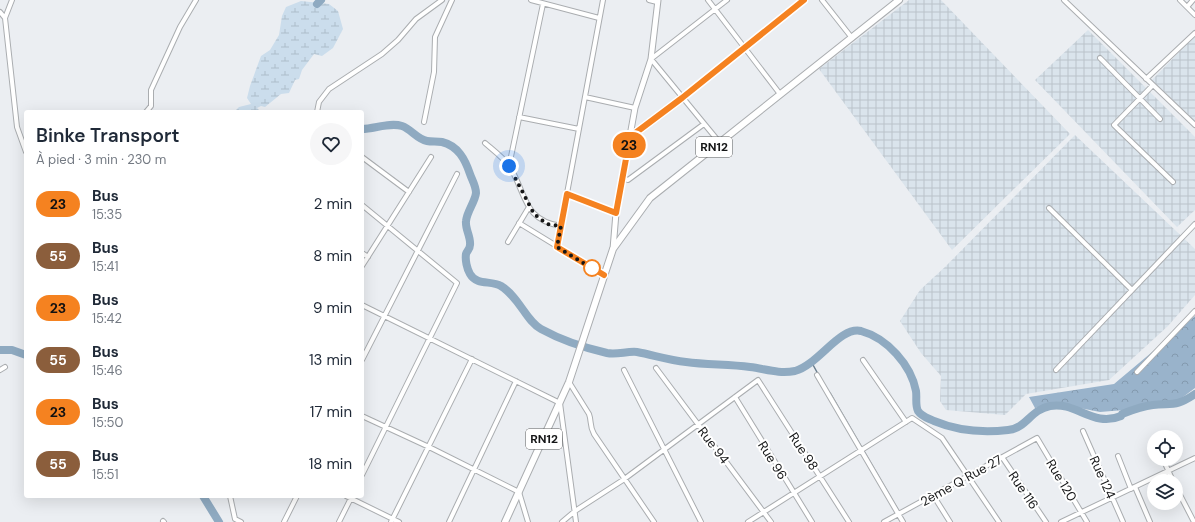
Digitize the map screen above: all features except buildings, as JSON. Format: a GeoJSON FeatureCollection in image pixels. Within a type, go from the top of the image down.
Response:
{"type":"FeatureCollection","features":[{"type":"Feature","properties":{"kind":"main road","name":"RN12"},"geometry":{"type":"LineString","coordinates":[[505,522],[569,382],[612,249],[650,198],[899,0]]}},
{"type":"Feature","properties":{"kind":"street"},"geometry":{"type":"LineString","coordinates":[[12,0],[5,18],[17,127],[24,146]]}},
{"type":"Feature","properties":{"kind":"street"},"geometry":{"type":"LineString","coordinates":[[148,110],[152,106],[151,90],[180,28],[196,0]]}},
{"type":"Feature","properties":{"kind":"street"},"geometry":{"type":"LineString","coordinates":[[317,110],[319,102],[329,89],[382,54],[398,40],[416,19],[442,0]]}},
{"type":"Feature","properties":{"kind":"street"},"geometry":{"type":"LineString","coordinates":[[424,122],[434,72],[435,36],[452,0]]}},
{"type":"Feature","properties":{"kind":"street"},"geometry":{"type":"LineString","coordinates":[[531,0],[599,18]]}},
{"type":"Feature","properties":{"kind":"street"},"geometry":{"type":"LineString","coordinates":[[557,247],[603,0]]}},
{"type":"Feature","properties":{"kind":"street"},"geometry":{"type":"LineString","coordinates":[[612,249],[616,213],[630,137],[636,108],[651,59],[657,1],[649,0]]}},
{"type":"Feature","properties":{"kind":"street"},"geometry":{"type":"LineString","coordinates":[[708,0],[780,94]]}},
{"type":"Feature","properties":{"kind":"street"},"geometry":{"type":"LineString","coordinates":[[651,59],[727,0]]}},
{"type":"Feature","properties":{"kind":"street"},"geometry":{"type":"LineString","coordinates":[[630,137],[682,98],[804,0]]}},
{"type":"Feature","properties":{"kind":"street"},"geometry":{"type":"LineString","coordinates":[[822,0],[852,38]]}},
{"type":"Feature","properties":{"kind":"street"},"geometry":{"type":"LineString","coordinates":[[1064,0],[1195,125]]}},
{"type":"Feature","properties":{"kind":"street"},"geometry":{"type":"LineString","coordinates":[[1180,0],[1195,15]]}},
{"type":"Feature","properties":{"kind":"street"},"geometry":{"type":"LineString","coordinates":[[1187,7],[1194,0]]}},
{"type":"Feature","properties":{"kind":"street"},"geometry":{"type":"LineString","coordinates":[[509,166],[543,4]]}},
{"type":"Feature","properties":{"kind":"street"},"geometry":{"type":"LineString","coordinates":[[0,12],[5,18]]}},
{"type":"Feature","properties":{"kind":"street"},"geometry":{"type":"LineString","coordinates":[[1146,79],[1195,33]]}},
{"type":"Feature","properties":{"kind":"street"},"geometry":{"type":"LineString","coordinates":[[1100,58],[1160,120]]}},
{"type":"Feature","properties":{"kind":"street"},"geometry":{"type":"LineString","coordinates":[[651,59],[720,143]]}},
{"type":"Feature","properties":{"kind":"street"},"geometry":{"type":"LineString","coordinates":[[1153,85],[1114,125],[1173,182]]}},
{"type":"Feature","properties":{"kind":"street"},"geometry":{"type":"LineString","coordinates":[[585,97],[636,108]]}},
{"type":"Feature","properties":{"kind":"street"},"geometry":{"type":"LineString","coordinates":[[518,118],[579,129]]}},
{"type":"Feature","properties":{"kind":"street"},"geometry":{"type":"LineString","coordinates":[[622,178],[628,180],[704,124]]}},
{"type":"Feature","properties":{"kind":"street"},"geometry":{"type":"LineString","coordinates":[[485,143],[509,166],[529,207],[534,214],[547,224],[561,226]]}},
{"type":"Feature","properties":{"kind":"street"},"geometry":{"type":"LineString","coordinates":[[364,263],[431,156]]}},
{"type":"Feature","properties":{"kind":"street"},"geometry":{"type":"LineString","coordinates":[[364,159],[408,192]]}},
{"type":"Feature","properties":{"kind":"street"},"geometry":{"type":"LineString","coordinates":[[364,356],[457,174]]}},
{"type":"Feature","properties":{"kind":"street"},"geometry":{"type":"LineString","coordinates":[[567,194],[616,213]]}},
{"type":"Feature","properties":{"kind":"street"},"geometry":{"type":"LineString","coordinates":[[364,207],[457,283],[364,472]]}},
{"type":"Feature","properties":{"kind":"street"},"geometry":{"type":"LineString","coordinates":[[508,242],[529,207]]}},
{"type":"Feature","properties":{"kind":"street"},"geometry":{"type":"LineString","coordinates":[[1049,208],[1132,290]]}},
{"type":"Feature","properties":{"kind":"street"},"geometry":{"type":"LineString","coordinates":[[519,223],[604,275]]}},
{"type":"Feature","properties":{"kind":"street"},"geometry":{"type":"LineString","coordinates":[[1056,370],[1195,224]]}},
{"type":"Feature","properties":{"kind":"street"},"geometry":{"type":"LineString","coordinates":[[364,254],[368,257]]}},
{"type":"Feature","properties":{"kind":"street"},"geometry":{"type":"LineString","coordinates":[[364,306],[560,403],[576,522]]}},
{"type":"Feature","properties":{"kind":"street"},"geometry":{"type":"LineString","coordinates":[[1137,372],[1195,311]]}},
{"type":"Feature","properties":{"kind":"street"},"geometry":{"type":"LineString","coordinates":[[391,520],[472,359]]}},
{"type":"Feature","properties":{"kind":"street"},"geometry":{"type":"LineString","coordinates":[[863,360],[906,422]]}},
{"type":"Feature","properties":{"kind":"street"},"geometry":{"type":"LineString","coordinates":[[0,370],[5,366]]}},
{"type":"Feature","properties":{"kind":"street","name":"Rue 94"},"geometry":{"type":"LineString","coordinates":[[656,368],[771,522]]}},
{"type":"Feature","properties":{"kind":"street"},"geometry":{"type":"LineString","coordinates":[[624,370],[701,522]]}},
{"type":"Feature","properties":{"kind":"street"},"geometry":{"type":"LineString","coordinates":[[817,375],[903,522]]}},
{"type":"Feature","properties":{"kind":"street","name":"Rue 98"},"geometry":{"type":"LineString","coordinates":[[735,397],[758,380],[849,522]]}},
{"type":"Feature","properties":{"kind":"street"},"geometry":{"type":"LineString","coordinates":[[449,522],[516,381]]}},
{"type":"Feature","properties":{"kind":"street"},"geometry":{"type":"LineString","coordinates":[[569,382],[589,414],[591,419],[590,426],[594,434],[623,480],[654,522]]}},
{"type":"Feature","properties":{"kind":"street"},"geometry":{"type":"LineString","coordinates":[[562,522],[575,511],[623,480],[735,397]]}},
{"type":"Feature","properties":{"kind":"street","name":"Rue 96"},"geometry":{"type":"LineString","coordinates":[[735,397],[812,522]]}},
{"type":"Feature","properties":{"kind":"street"},"geometry":{"type":"LineString","coordinates":[[364,417],[429,447],[519,492],[528,522]]}},
{"type":"Feature","properties":{"kind":"street"},"geometry":{"type":"LineString","coordinates":[[748,522],[912,418],[942,438],[999,522]]}},
{"type":"Feature","properties":{"kind":"street","name":"Rue 124"},"geometry":{"type":"LineString","coordinates":[[1083,431],[1123,522]]}},
{"type":"Feature","properties":{"kind":"street","name":"2ème Q Rue 27"},"geometry":{"type":"LineString","coordinates":[[884,522],[1037,438]]}},
{"type":"Feature","properties":{"kind":"street","name":"Rue 120"},"geometry":{"type":"LineString","coordinates":[[1037,438],[1087,522]]}},
{"type":"Feature","properties":{"kind":"street"},"geometry":{"type":"LineString","coordinates":[[1118,456],[1130,489]]}},
{"type":"Feature","properties":{"kind":"street","name":"Rue 116"},"geometry":{"type":"LineString","coordinates":[[1002,457],[1046,522]]}},
{"type":"Feature","properties":{"kind":"street"},"geometry":{"type":"LineString","coordinates":[[1061,522],[1195,458]]}},
{"type":"Feature","properties":{"kind":"street"},"geometry":{"type":"LineString","coordinates":[[1166,466],[1170,474]]}},
{"type":"Feature","properties":{"kind":"street"},"geometry":{"type":"LineString","coordinates":[[1136,487],[1150,522]]}},
{"type":"Feature","properties":{"kind":"street"},"geometry":{"type":"LineString","coordinates":[[933,495],[950,522]]}},
{"type":"Feature","properties":{"kind":"street"},"geometry":{"type":"LineString","coordinates":[[230,498],[235,519],[241,522]]}},
{"type":"Feature","properties":{"kind":"street"},"geometry":{"type":"LineString","coordinates":[[284,522],[296,498]]}},
{"type":"Feature","properties":{"kind":"street"},"geometry":{"type":"LineString","coordinates":[[339,522],[351,498]]}},
{"type":"Feature","properties":{"kind":"street"},"geometry":{"type":"LineString","coordinates":[[353,498],[391,520],[399,522]]}},
{"type":"Feature","properties":{"kind":"street"},"geometry":{"type":"LineString","coordinates":[[1183,501],[1194,522]]}},
{"type":"Feature","properties":{"kind":"shaded area"},"geometry":{"type":"Polygon","coordinates":[[[909,0],[941,0],[1070,134],[952,250],[819,69],[909,0]]]}},
{"type":"Feature","properties":{"kind":"shaded area"},"geometry":{"type":"Polygon","coordinates":[[[1088,30],[1195,137],[1195,210],[1177,227],[1035,80],[1088,30]]]}},
{"type":"Feature","properties":{"kind":"shaded area"},"geometry":{"type":"Polygon","coordinates":[[[1195,36],[1195,121],[1152,80],[1195,36]]]}},
{"type":"Feature","properties":{"kind":"shaded area"},"geometry":{"type":"Polygon","coordinates":[[[1075,135],[1195,249],[1195,295],[1168,326],[1109,380],[1026,394],[1005,415],[946,410],[940,401],[941,376],[921,353],[900,321],[920,290],[946,266],[1075,135]]]}},
{"type":"Feature","properties":{"kind":"green space"},"geometry":{"type":"Polygon","coordinates":[[[301,1],[329,4],[338,11],[343,29],[333,48],[322,56],[314,54],[302,70],[299,79],[295,80],[289,93],[281,94],[265,107],[261,106],[257,108],[259,110],[236,110],[239,107],[251,104],[247,98],[250,86],[261,56],[270,50],[279,35],[282,16],[286,7],[301,1]]]}},
{"type":"Feature","properties":{"kind":"green space"},"geometry":{"type":"Polygon","coordinates":[[[1195,316],[1195,388],[1171,406],[1100,412],[1054,403],[1035,408],[1029,397],[1114,384],[1195,316]]]}},
{"type":"Feature","properties":{"kind":"waterway"},"geometry":{"type":"LineString","coordinates":[[317,4],[321,0]]}},
{"type":"Feature","properties":{"kind":"waterway"},"geometry":{"type":"LineString","coordinates":[[364,129],[387,125],[402,126],[423,140],[442,142],[457,150],[466,163],[476,190],[466,221],[470,242],[470,248],[466,254],[466,259],[470,274],[476,280],[497,284],[508,291],[531,321],[541,329],[557,337],[582,346],[611,353],[637,352],[686,362],[742,366],[778,372],[789,372],[795,371],[812,362],[845,334],[853,331],[861,331],[889,346],[903,362],[913,381],[916,391],[917,409],[921,415],[952,427],[979,431],[1014,429],[1038,411],[1050,406],[1059,405],[1093,417],[1111,419],[1145,406],[1179,403],[1195,394]]}},
{"type":"Feature","properties":{"kind":"waterway"},"geometry":{"type":"LineString","coordinates":[[0,350],[12,350],[24,354]]}},
{"type":"Feature","properties":{"kind":"waterway"},"geometry":{"type":"LineString","coordinates":[[812,363],[818,374]]}},
{"type":"Feature","properties":{"kind":"waterway"},"geometry":{"type":"LineString","coordinates":[[830,393],[905,522]]}},
{"type":"Feature","properties":{"kind":"waterway"},"geometry":{"type":"LineString","coordinates":[[204,498],[219,522]]}},
{"type":"Feature","properties":{"kind":"bus line","name":"23"},"geometry":{"type":"LineString","coordinates":[[604,275],[557,247],[567,194],[616,213],[630,137],[682,98],[804,0]]}},
{"type":"Feature","properties":{"kind":"route"},"geometry":{"type":"LineString","coordinates":[[509,166],[529,207],[534,214],[547,224],[561,226],[557,247],[595,270],[592,268]]}}]}
